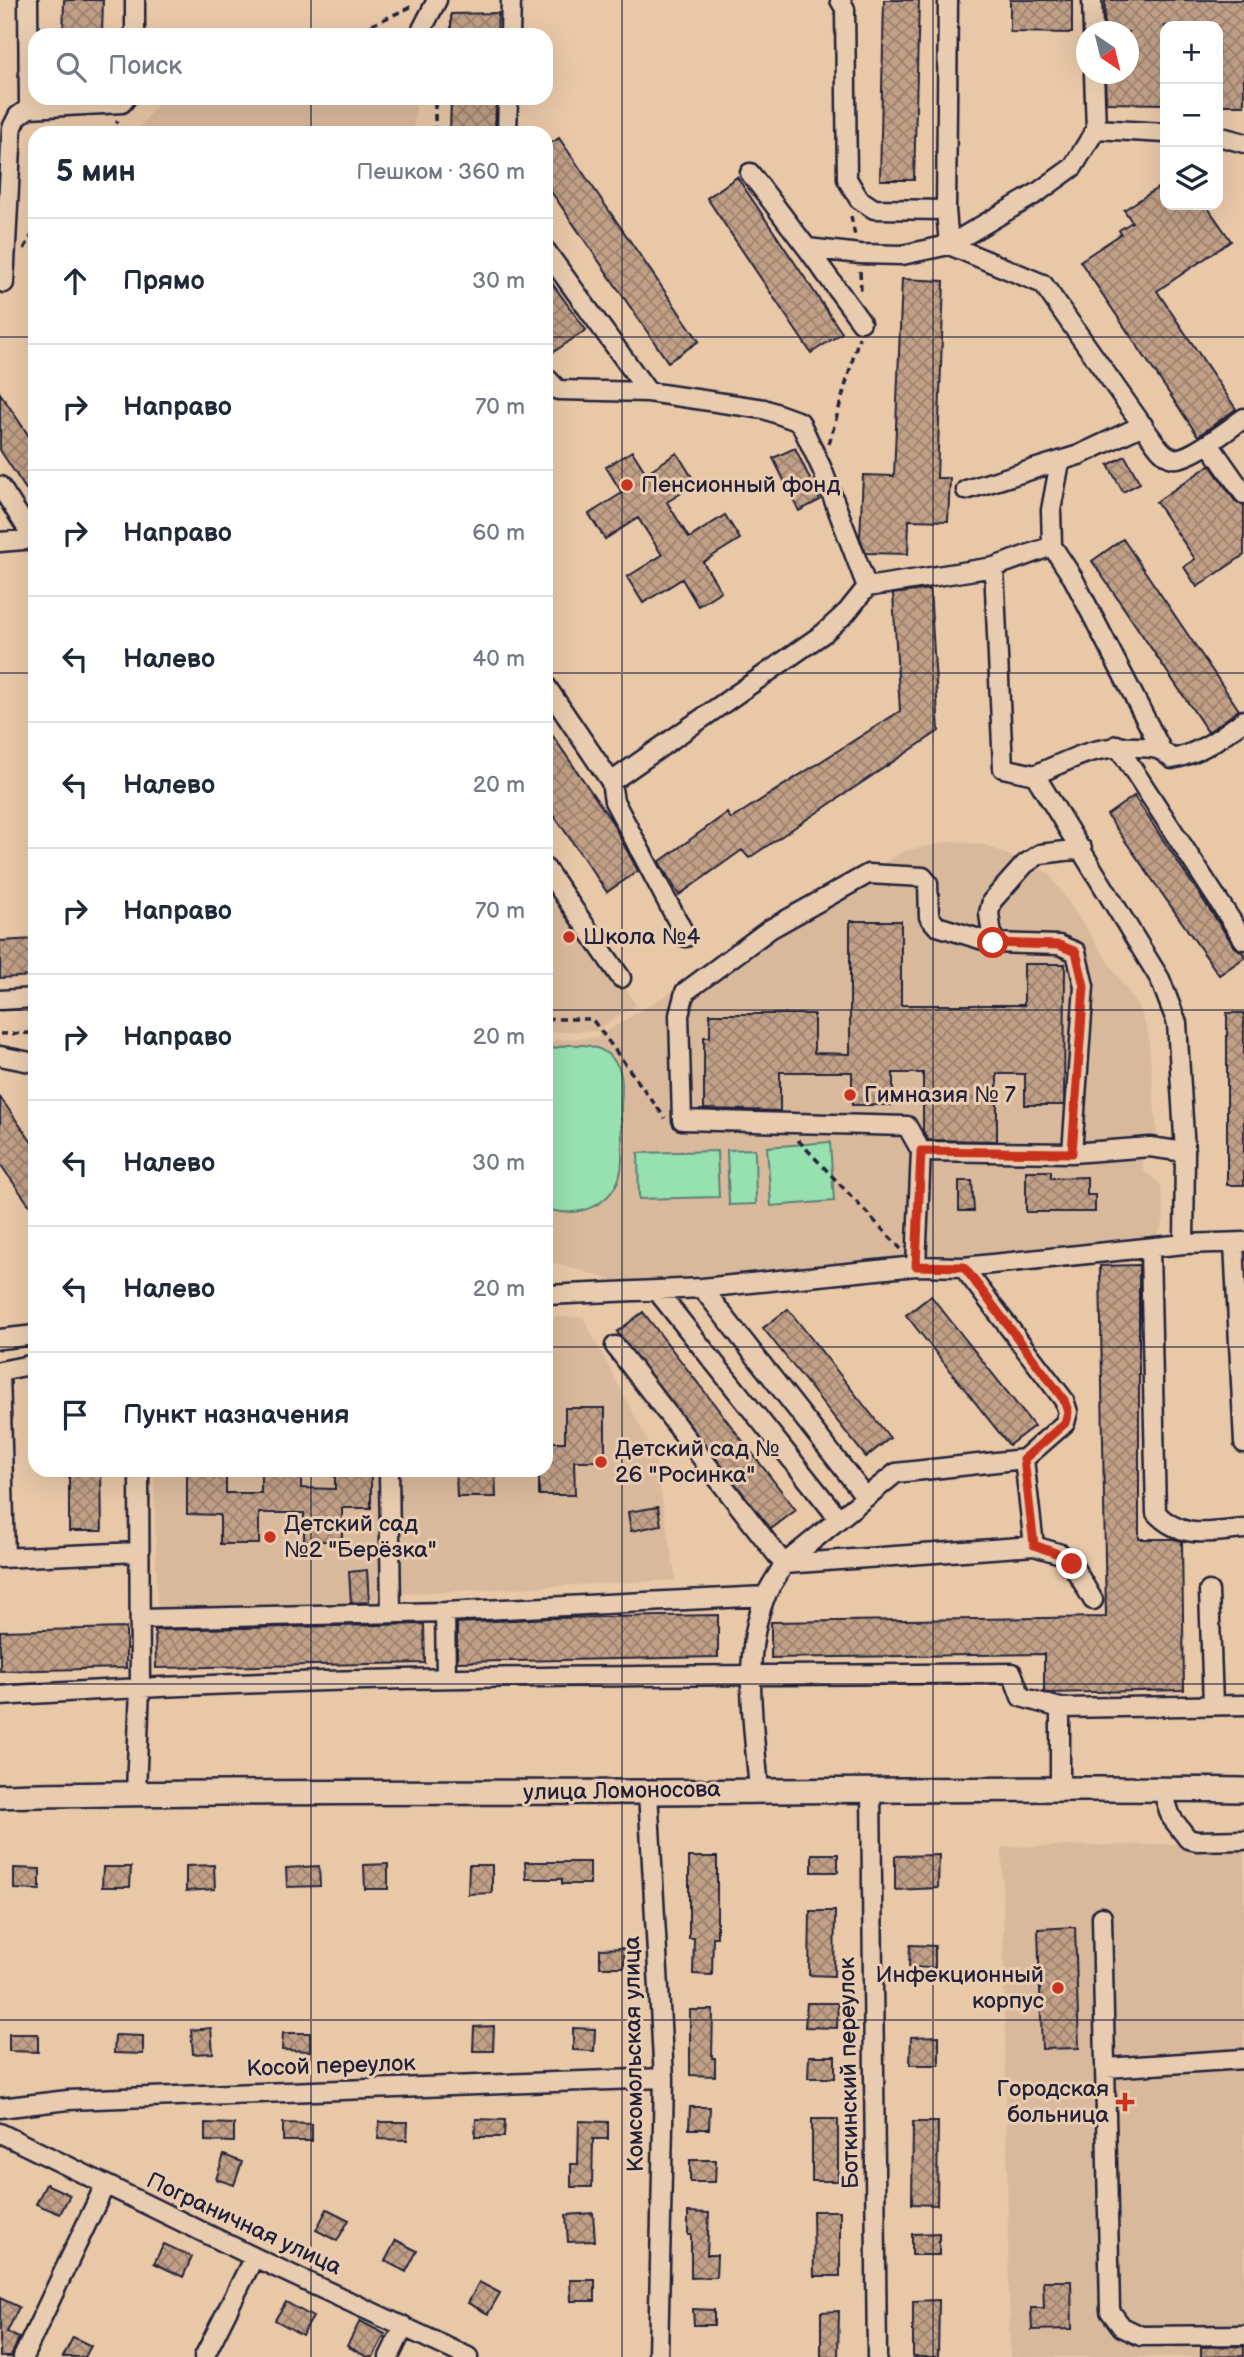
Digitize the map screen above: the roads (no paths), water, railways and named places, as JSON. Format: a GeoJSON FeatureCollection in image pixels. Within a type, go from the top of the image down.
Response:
{"type":"FeatureCollection","features":[{"type":"Feature","properties":{"kind":"main road","name":"улица Ломоносова"},"geometry":{"type":"LineString","coordinates":[[0,1796],[1060,1788],[1244,1790]]}},
{"type":"Feature","properties":{"kind":"street"},"geometry":{"type":"LineString","coordinates":[[28,0],[28,28]]}},
{"type":"Feature","properties":{"kind":"street"},"geometry":{"type":"LineString","coordinates":[[135,0],[135,28]]}},
{"type":"Feature","properties":{"kind":"street"},"geometry":{"type":"LineString","coordinates":[[423,28],[437,0]]}},
{"type":"Feature","properties":{"kind":"street"},"geometry":{"type":"LineString","coordinates":[[510,28],[511,0]]}},
{"type":"Feature","properties":{"kind":"street"},"geometry":{"type":"LineString","coordinates":[[839,0],[845,9],[847,179],[859,199],[874,209],[946,210]]}},
{"type":"Feature","properties":{"kind":"street"},"geometry":{"type":"LineString","coordinates":[[948,0],[946,210],[949,244]]}},
{"type":"Feature","properties":{"kind":"street"},"geometry":{"type":"LineString","coordinates":[[1092,0],[1093,21]]}},
{"type":"Feature","properties":{"kind":"street"},"geometry":{"type":"LineString","coordinates":[[807,248],[902,255],[949,244],[1037,193],[1073,167],[1096,129],[1094,84]]}},
{"type":"Feature","properties":{"kind":"street"},"geometry":{"type":"LineString","coordinates":[[4,283],[12,128],[18,116],[29,108],[85,105]]}},
{"type":"Feature","properties":{"kind":"street"},"geometry":{"type":"LineString","coordinates":[[507,126],[508,105]]}},
{"type":"Feature","properties":{"kind":"street"},"geometry":{"type":"LineString","coordinates":[[1096,129],[1160,133]]}},
{"type":"Feature","properties":{"kind":"street"},"geometry":{"type":"LineString","coordinates":[[1223,137],[1244,143]]}},
{"type":"Feature","properties":{"kind":"street"},"geometry":{"type":"LineString","coordinates":[[750,173],[862,322]]}},
{"type":"Feature","properties":{"kind":"street"},"geometry":{"type":"LineString","coordinates":[[949,244],[1043,284],[1143,425],[1170,458],[1178,459],[1209,444],[1244,418]]}},
{"type":"Feature","properties":{"kind":"street"},"geometry":{"type":"LineString","coordinates":[[553,261],[648,392]]}},
{"type":"Feature","properties":{"kind":"street"},"geometry":{"type":"LineString","coordinates":[[553,385],[558,390],[648,392],[764,409],[800,422],[822,469],[867,587]]}},
{"type":"Feature","properties":{"kind":"street"},"geometry":{"type":"LineString","coordinates":[[966,490],[1060,462],[1143,425]]}},
{"type":"Feature","properties":{"kind":"street"},"geometry":{"type":"LineString","coordinates":[[1209,444],[1244,494]]}},
{"type":"Feature","properties":{"kind":"street"},"geometry":{"type":"LineString","coordinates":[[1060,462],[1051,510],[1052,547],[1073,578],[1161,749],[1172,759],[1186,756],[1209,746],[1244,720]]}},
{"type":"Feature","properties":{"kind":"street"},"geometry":{"type":"LineString","coordinates":[[0,486],[28,528]]}},
{"type":"Feature","properties":{"kind":"street"},"geometry":{"type":"LineString","coordinates":[[0,542],[28,540]]}},
{"type":"Feature","properties":{"kind":"street"},"geometry":{"type":"LineString","coordinates":[[611,782],[824,633],[847,612],[867,587],[994,567],[1052,547]]}},
{"type":"Feature","properties":{"kind":"street"},"geometry":{"type":"LineString","coordinates":[[994,567],[1003,768],[1035,775],[1092,750],[1117,745],[1161,749]]}},
{"type":"Feature","properties":{"kind":"street"},"geometry":{"type":"LineString","coordinates":[[553,696],[611,782],[614,801],[686,937]]}},
{"type":"Feature","properties":{"kind":"street"},"geometry":{"type":"LineString","coordinates":[[1117,745],[1244,940]]}},
{"type":"Feature","properties":{"kind":"street"},"geometry":{"type":"LineString","coordinates":[[1035,775],[1160,979],[1177,1023],[1185,1152],[1184,1244]]}},
{"type":"Feature","properties":{"kind":"street"},"geometry":{"type":"LineString","coordinates":[[993,943],[989,913],[992,901],[1026,864],[1040,854],[1082,849]]}},
{"type":"Feature","properties":{"kind":"street"},"geometry":{"type":"LineString","coordinates":[[916,1266],[921,1151],[906,1126],[682,1121],[679,1015],[685,992],[770,929],[868,874],[923,877],[928,883],[929,917],[937,926],[993,943],[1059,945],[1076,952],[1084,986],[1072,1153]]}},
{"type":"Feature","properties":{"kind":"street"},"geometry":{"type":"LineString","coordinates":[[553,879],[621,978]]}},
{"type":"Feature","properties":{"kind":"street"},"geometry":{"type":"LineString","coordinates":[[0,1000],[28,998]]}},
{"type":"Feature","properties":{"kind":"street"},"geometry":{"type":"LineString","coordinates":[[0,1056],[28,1062]]}},
{"type":"Feature","properties":{"kind":"street"},"geometry":{"type":"LineString","coordinates":[[921,1151],[1072,1153],[1150,1147],[1185,1152]]}},
{"type":"Feature","properties":{"kind":"street"},"geometry":{"type":"LineString","coordinates":[[553,1295],[702,1288],[916,1266],[964,1267],[1184,1244],[1239,1242],[1244,1443]]}},
{"type":"Feature","properties":{"kind":"street"},"geometry":{"type":"LineString","coordinates":[[1150,1249],[1156,1513],[1167,1525],[1193,1533],[1244,1530]]}},
{"type":"Feature","properties":{"kind":"street"},"geometry":{"type":"LineString","coordinates":[[758,1790],[750,1676],[754,1634],[766,1596],[784,1564],[896,1473],[1024,1459],[1065,1423],[1068,1412],[1064,1400],[964,1267]]}},
{"type":"Feature","properties":{"kind":"street"},"geometry":{"type":"LineString","coordinates":[[702,1288],[866,1496]]}},
{"type":"Feature","properties":{"kind":"street"},"geometry":{"type":"LineString","coordinates":[[657,1291],[839,1519]]}},
{"type":"Feature","properties":{"kind":"street"},"geometry":{"type":"LineString","coordinates":[[0,1339],[28,1336]]}},
{"type":"Feature","properties":{"kind":"street"},"geometry":{"type":"LineString","coordinates":[[615,1346],[784,1564]]}},
{"type":"Feature","properties":{"kind":"street"},"geometry":{"type":"LineString","coordinates":[[28,1365],[0,1371],[3,1558],[138,1552]]}},
{"type":"Feature","properties":{"kind":"street"},"geometry":{"type":"LineString","coordinates":[[1024,1459],[1034,1545]]}},
{"type":"Feature","properties":{"kind":"street"},"geometry":{"type":"LineString","coordinates":[[136,1793],[140,1686],[139,1477]]}},
{"type":"Feature","properties":{"kind":"street"},"geometry":{"type":"LineString","coordinates":[[389,1477],[391,1613]]}},
{"type":"Feature","properties":{"kind":"street"},"geometry":{"type":"LineString","coordinates":[[784,1564],[1034,1545],[1061,1555],[1072,1564],[1093,1600]]}},
{"type":"Feature","properties":{"kind":"street"},"geometry":{"type":"LineString","coordinates":[[1209,1591],[1213,1705]]}},
{"type":"Feature","properties":{"kind":"street"},"geometry":{"type":"LineString","coordinates":[[140,1619],[445,1612],[766,1596]]}},
{"type":"Feature","properties":{"kind":"street"},"geometry":{"type":"LineString","coordinates":[[445,1612],[446,1678]]}},
{"type":"Feature","properties":{"kind":"street"},"geometry":{"type":"LineString","coordinates":[[0,1696],[140,1686],[446,1678],[1012,1673],[1021,1698],[1060,1709],[1244,1705]]}},
{"type":"Feature","properties":{"kind":"street"},"geometry":{"type":"LineString","coordinates":[[1060,1709],[1060,1788]]}},
{"type":"Feature","properties":{"kind":"street","name":"Боткинский переулок"},"geometry":{"type":"LineString","coordinates":[[871,1789],[877,2357]]}},
{"type":"Feature","properties":{"kind":"street"},"geometry":{"type":"LineString","coordinates":[[1162,1789],[1171,1817],[1188,1839],[1197,1842],[1244,1840]]}},
{"type":"Feature","properties":{"kind":"street","name":"Комсомольская улица"},"geometry":{"type":"LineString","coordinates":[[649,1792],[664,2078],[658,2357]]}},
{"type":"Feature","properties":{"kind":"street"},"geometry":{"type":"LineString","coordinates":[[1102,1917],[1110,2311],[1122,2327],[1141,2336],[1244,2335]]}},
{"type":"Feature","properties":{"kind":"street"},"geometry":{"type":"LineString","coordinates":[[1105,2068],[1244,2059]]}},
{"type":"Feature","properties":{"kind":"street","name":"Косой переулок"},"geometry":{"type":"LineString","coordinates":[[0,2108],[68,2100],[664,2078]]}},
{"type":"Feature","properties":{"kind":"street","name":"Пограничная улица"},"geometry":{"type":"LineString","coordinates":[[0,2133],[254,2257],[468,2357]]}},
{"type":"Feature","properties":{"kind":"street"},"geometry":{"type":"LineString","coordinates":[[24,2357],[105,2185]]}},
{"type":"Feature","properties":{"kind":"street"},"geometry":{"type":"LineString","coordinates":[[204,2357],[254,2257]]}},
{"type":"Feature","properties":{"kind":"street"},"geometry":{"type":"LineString","coordinates":[[389,2357],[404,2326]]}},
{"type":"Feature","properties":{"kind":"place","name":"Пенсионный фонд"},"geometry":{"type":"Point","coordinates":[627,485]}},
{"type":"Feature","properties":{"kind":"place","name":"Школа №4"},"geometry":{"type":"Point","coordinates":[569,937]}},
{"type":"Feature","properties":{"kind":"place","name":"Гимназия № 7"},"geometry":{"type":"Point","coordinates":[850,1095]}},
{"type":"Feature","properties":{"kind":"place","name":"Детский сад № 26 \"Росинка\""},"geometry":{"type":"Point","coordinates":[601,1462]}},
{"type":"Feature","properties":{"kind":"place","name":"Детский сад №2 \"Берёзка\""},"geometry":{"type":"Point","coordinates":[270,1537]}},
{"type":"Feature","properties":{"kind":"place","name":"Инфекционный корпус"},"geometry":{"type":"Point","coordinates":[1058,1988]}},
{"type":"Feature","properties":{"kind":"place","name":"Городская больница"},"geometry":{"type":"Point","coordinates":[1125,2102]}}]}
